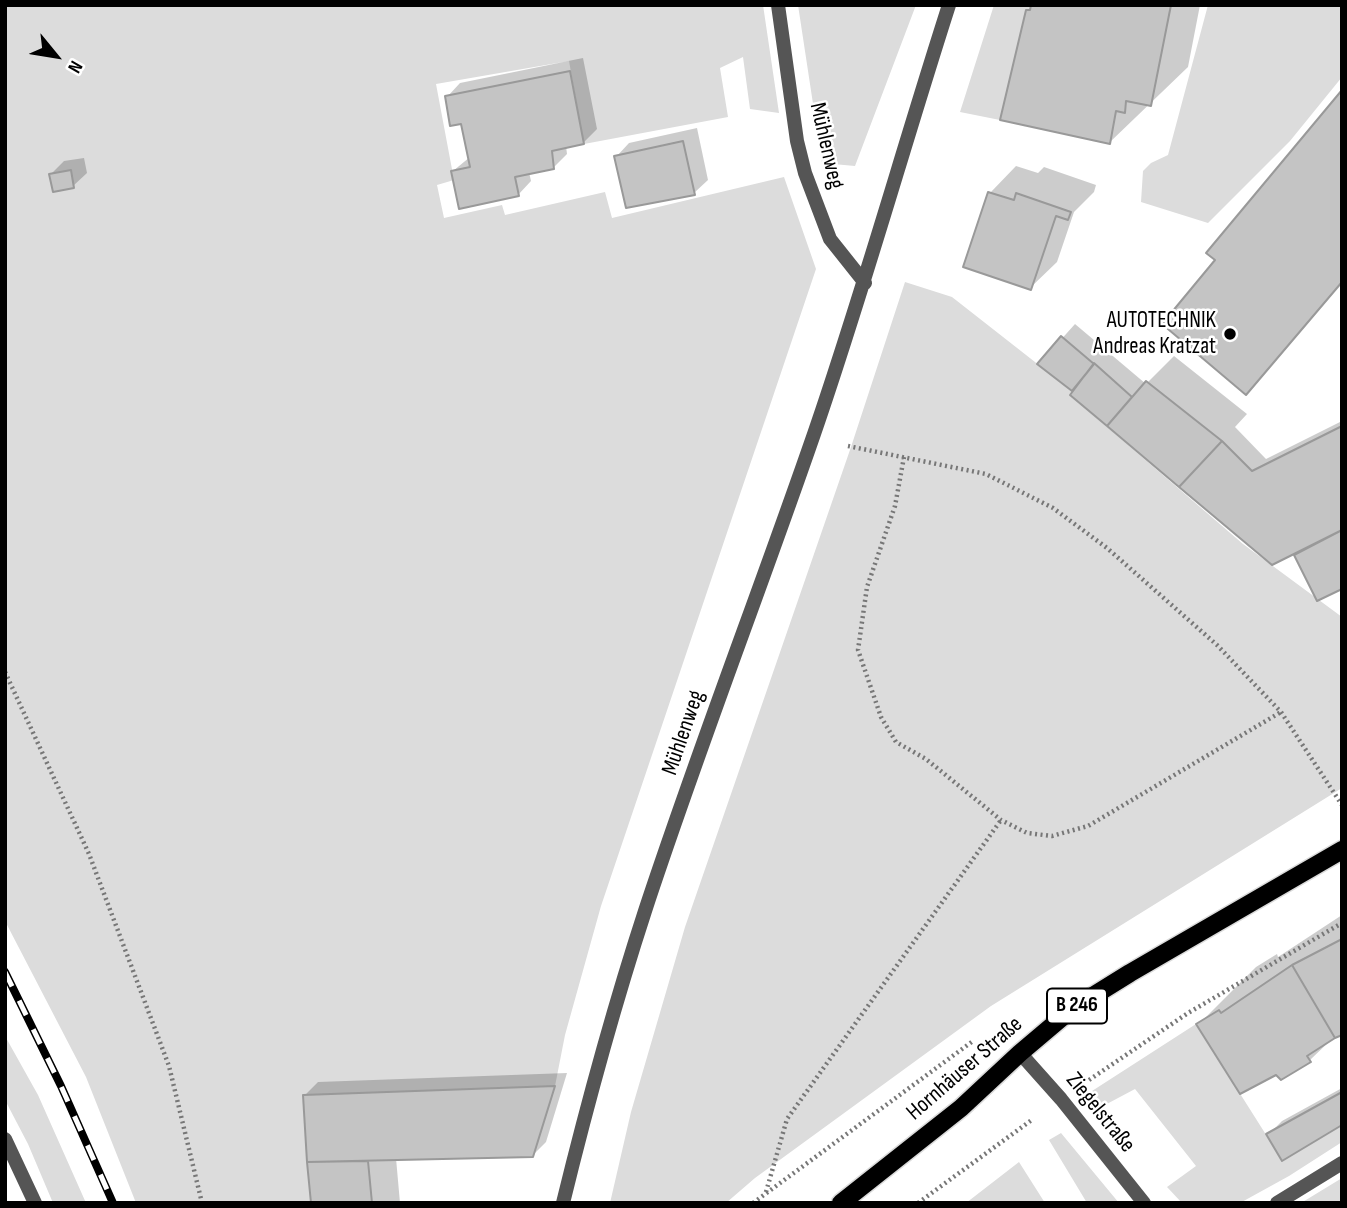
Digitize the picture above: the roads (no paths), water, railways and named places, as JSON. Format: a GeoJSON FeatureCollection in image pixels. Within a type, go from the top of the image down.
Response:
{"type":"FeatureCollection","features":[{"type":"Feature","properties":{"kind":"main road","name":"Hornhäuser Straße"},"geometry":{"type":"LineString","coordinates":[[841,1203],[961,1108],[1072,1009],[1342,850]]}},
{"type":"Feature","properties":{"kind":"street","name":"Mühlenweg"},"geometry":{"type":"LineString","coordinates":[[778,5],[797,141],[805,173],[830,239],[865,283]]}},
{"type":"Feature","properties":{"kind":"street","name":"Mühlenweg"},"geometry":{"type":"LineString","coordinates":[[563,1203],[582,1124],[645,912],[865,283],[948,5]]}},
{"type":"Feature","properties":{"kind":"street","name":"Ziegelstraße"},"geometry":{"type":"LineString","coordinates":[[1020,1053],[1061,1099],[1144,1203]]}},
{"type":"Feature","properties":{"kind":"street"},"geometry":{"type":"LineString","coordinates":[[5,1139],[35,1203]]}},
{"type":"Feature","properties":{"kind":"street"},"geometry":{"type":"LineString","coordinates":[[1277,1203],[1342,1163]]}},
{"type":"Feature","properties":{"kind":"railway"},"geometry":{"type":"LineString","coordinates":[[5,972],[61,1086],[113,1203]]}},
{"type":"Feature","properties":{"kind":"place","name":"AUTOTECHNIK Andreas Kratzat"},"geometry":{"type":"Point","coordinates":[1230,334]}}]}
